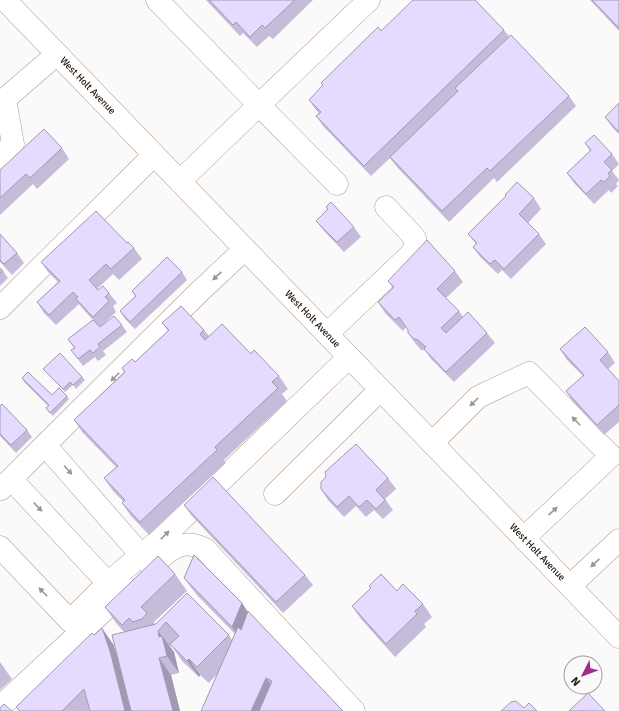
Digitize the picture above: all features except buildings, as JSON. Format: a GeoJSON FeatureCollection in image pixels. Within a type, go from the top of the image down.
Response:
{"type":"FeatureCollection","features":[{"type":"Feature","properties":{"kind":"main road","name":"West Holt Avenue"},"geometry":{"type":"LineString","coordinates":[[6,0],[619,637]]}},
{"type":"Feature","properties":{"kind":"main road"},"geometry":{"type":"LineString","coordinates":[[157,0],[336,184]]}},
{"type":"Feature","properties":{"kind":"main road"},"geometry":{"type":"LineString","coordinates":[[180,181],[259,105],[358,4]]}},
{"type":"Feature","properties":{"kind":"main road"},"geometry":{"type":"LineString","coordinates":[[0,158],[13,144],[3,98],[57,54]]}},
{"type":"Feature","properties":{"kind":"main road"},"geometry":{"type":"LineString","coordinates":[[0,308],[154,155]]}},
{"type":"Feature","properties":{"kind":"main road"},"geometry":{"type":"LineString","coordinates":[[327,334],[410,255],[415,248],[415,238],[386,207]]}},
{"type":"Feature","properties":{"kind":"main road"},"geometry":{"type":"LineString","coordinates":[[108,583],[5,484],[198,293],[245,249]]}},
{"type":"Feature","properties":{"kind":"main road"},"geometry":{"type":"LineString","coordinates":[[0,547],[70,621],[108,583],[160,540],[349,357]]}},
{"type":"Feature","properties":{"kind":"main road"},"geometry":{"type":"LineString","coordinates":[[432,443],[478,397],[530,373],[611,456],[524,538]]}},
{"type":"Feature","properties":{"kind":"main road"},"geometry":{"type":"LineString","coordinates":[[275,494],[380,390]]}},
{"type":"Feature","properties":{"kind":"main road"},"geometry":{"type":"LineString","coordinates":[[45,445],[142,555]]}},
{"type":"Feature","properties":{"kind":"main road"},"geometry":{"type":"LineString","coordinates":[[570,586],[619,540]]}},
{"type":"Feature","properties":{"kind":"main road"},"geometry":{"type":"LineString","coordinates":[[0,708],[170,550],[188,544],[197,545],[206,549],[354,711]]}}]}
